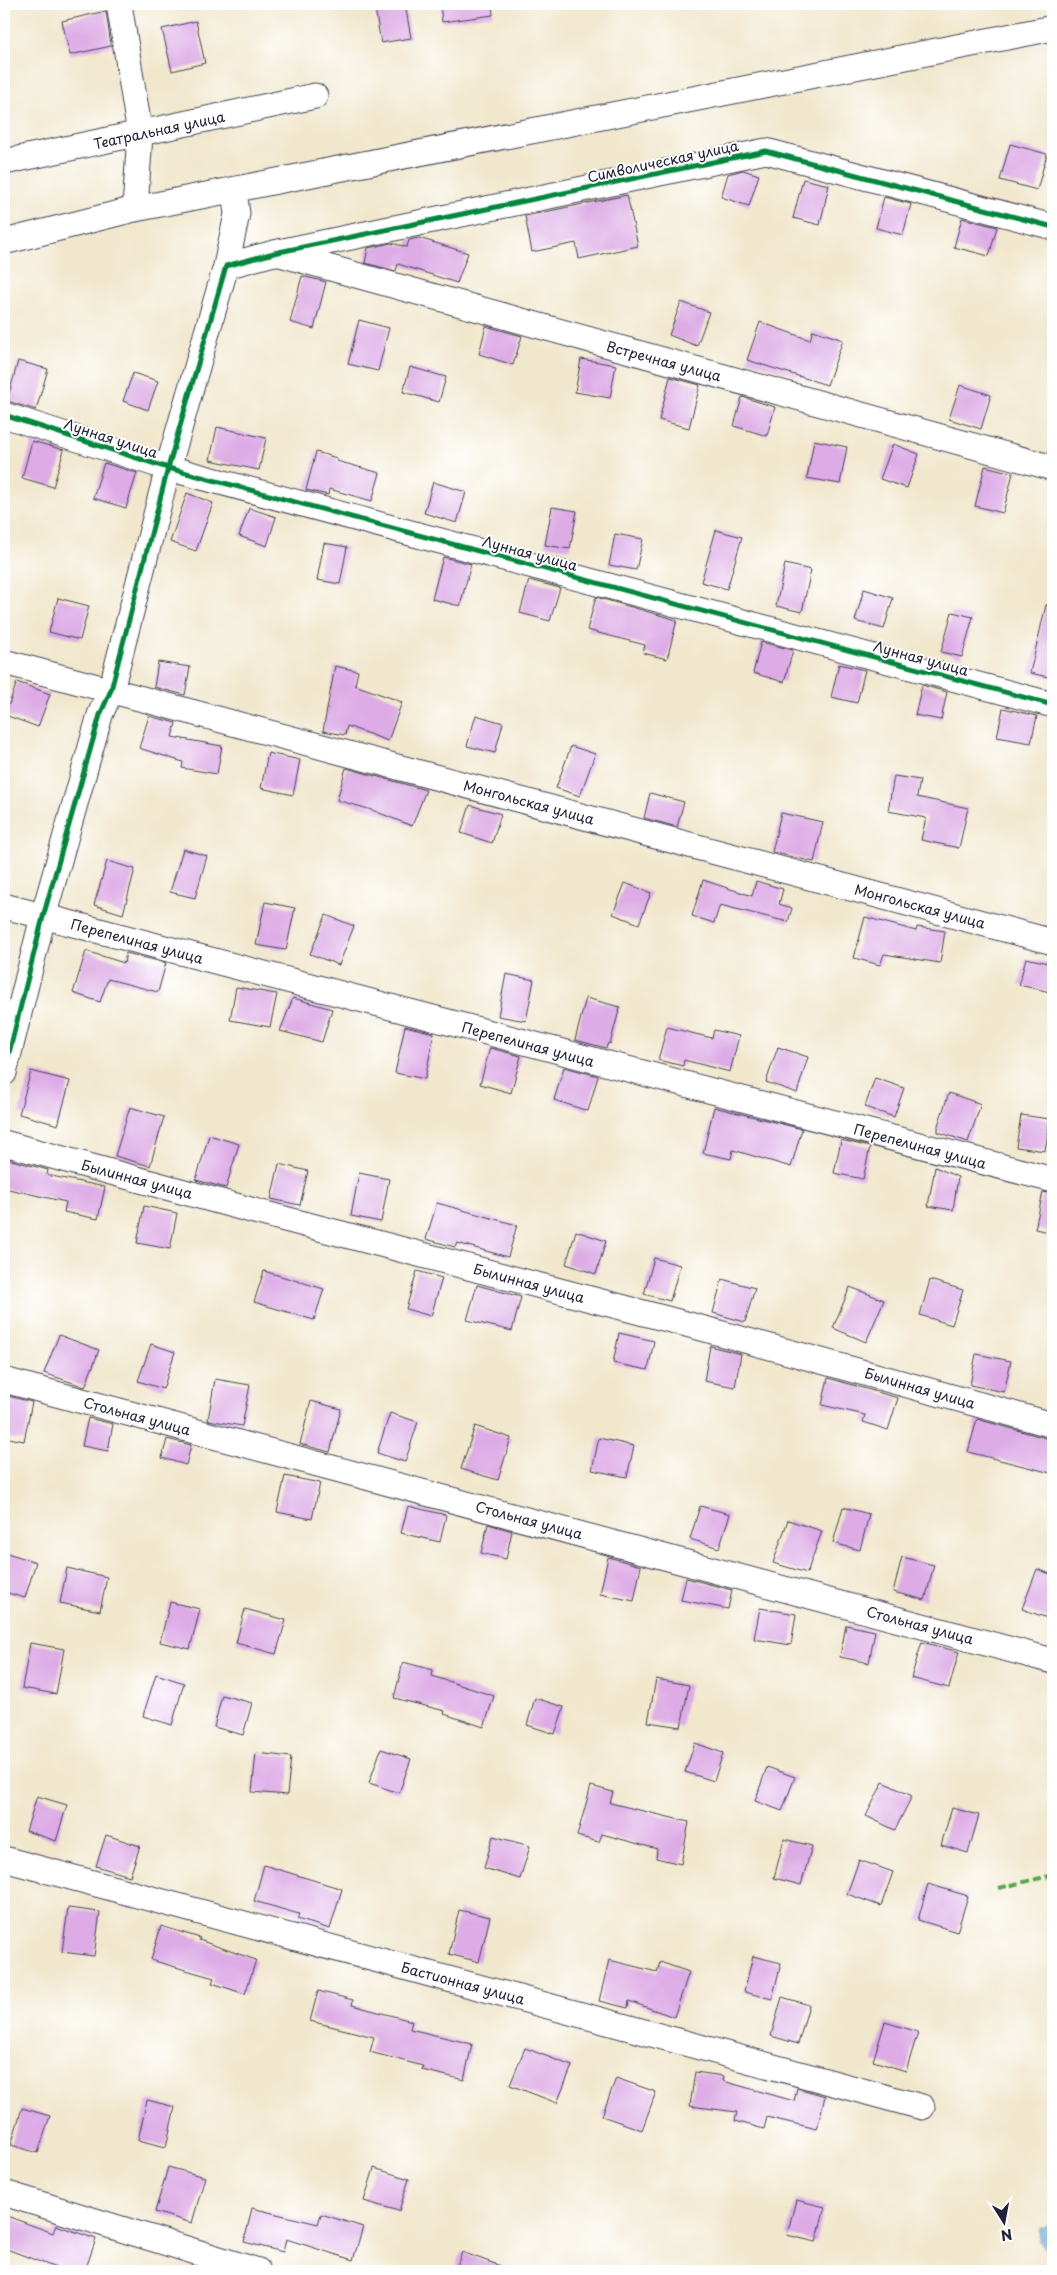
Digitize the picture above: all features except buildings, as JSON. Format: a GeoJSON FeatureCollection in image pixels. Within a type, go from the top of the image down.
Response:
{"type":"FeatureCollection","features":[{"type":"Feature","properties":{"kind":"street"},"geometry":{"type":"LineString","coordinates":[[119,4],[140,134],[135,209]]}},
{"type":"Feature","properties":{"kind":"street"},"geometry":{"type":"LineString","coordinates":[[4,242],[135,209],[1053,28]]}},
{"type":"Feature","properties":{"kind":"street","name":"Театральная улица"},"geometry":{"type":"LineString","coordinates":[[4,162],[315,96]]}},
{"type":"Feature","properties":{"kind":"street","name":"Символическая улица"},"geometry":{"type":"LineString","coordinates":[[226,266],[274,253],[766,151],[1053,227]]}},
{"type":"Feature","properties":{"kind":"street"},"geometry":{"type":"LineString","coordinates":[[4,1072],[43,917],[100,715],[111,690],[168,468],[226,266],[237,214],[234,190]]}},
{"type":"Feature","properties":{"kind":"street","name":"Встречная улица"},"geometry":{"type":"LineString","coordinates":[[274,253],[1053,468]]}},
{"type":"Feature","properties":{"kind":"street","name":"Лунная улица"},"geometry":{"type":"LineString","coordinates":[[4,415],[168,468],[1053,705]]}},
{"type":"Feature","properties":{"kind":"street","name":"Монгольская улица"},"geometry":{"type":"LineString","coordinates":[[4,662],[1053,942]]}},
{"type":"Feature","properties":{"kind":"street","name":"Перепелиная улица"},"geometry":{"type":"LineString","coordinates":[[4,906],[1053,1180]]}},
{"type":"Feature","properties":{"kind":"street","name":"Былинная улица"},"geometry":{"type":"LineString","coordinates":[[4,1143],[258,1212],[705,1328],[1053,1425]]}},
{"type":"Feature","properties":{"kind":"street","name":"Стольная улица"},"geometry":{"type":"LineString","coordinates":[[4,1380],[1053,1661]]}},
{"type":"Feature","properties":{"kind":"street","name":"Бастионная улица"},"geometry":{"type":"LineString","coordinates":[[4,1859],[922,2107]]}},
{"type":"Feature","properties":{"kind":"street"},"geometry":{"type":"LineString","coordinates":[[4,2193],[258,2271]]}},
{"type":"Feature","properties":{"kind":"water"},"geometry":{"type":"Polygon","coordinates":[[[1052,2223],[1053,2254],[1050,2254],[1039,2241],[1040,2229],[1052,2223]]]}},
{"type":"Feature","properties":{"kind":"marked path"},"geometry":{"type":"LineString","coordinates":[[999,1888],[1053,1875]]}},
{"type":"Feature","properties":{"kind":"cycle path"},"geometry":{"type":"LineString","coordinates":[[4,1073],[43,917],[100,715],[111,690],[168,468],[226,266],[274,253],[766,151],[1053,227]]}},
{"type":"Feature","properties":{"kind":"cycle path"},"geometry":{"type":"LineString","coordinates":[[4,415],[168,468],[1053,705]]}}]}
